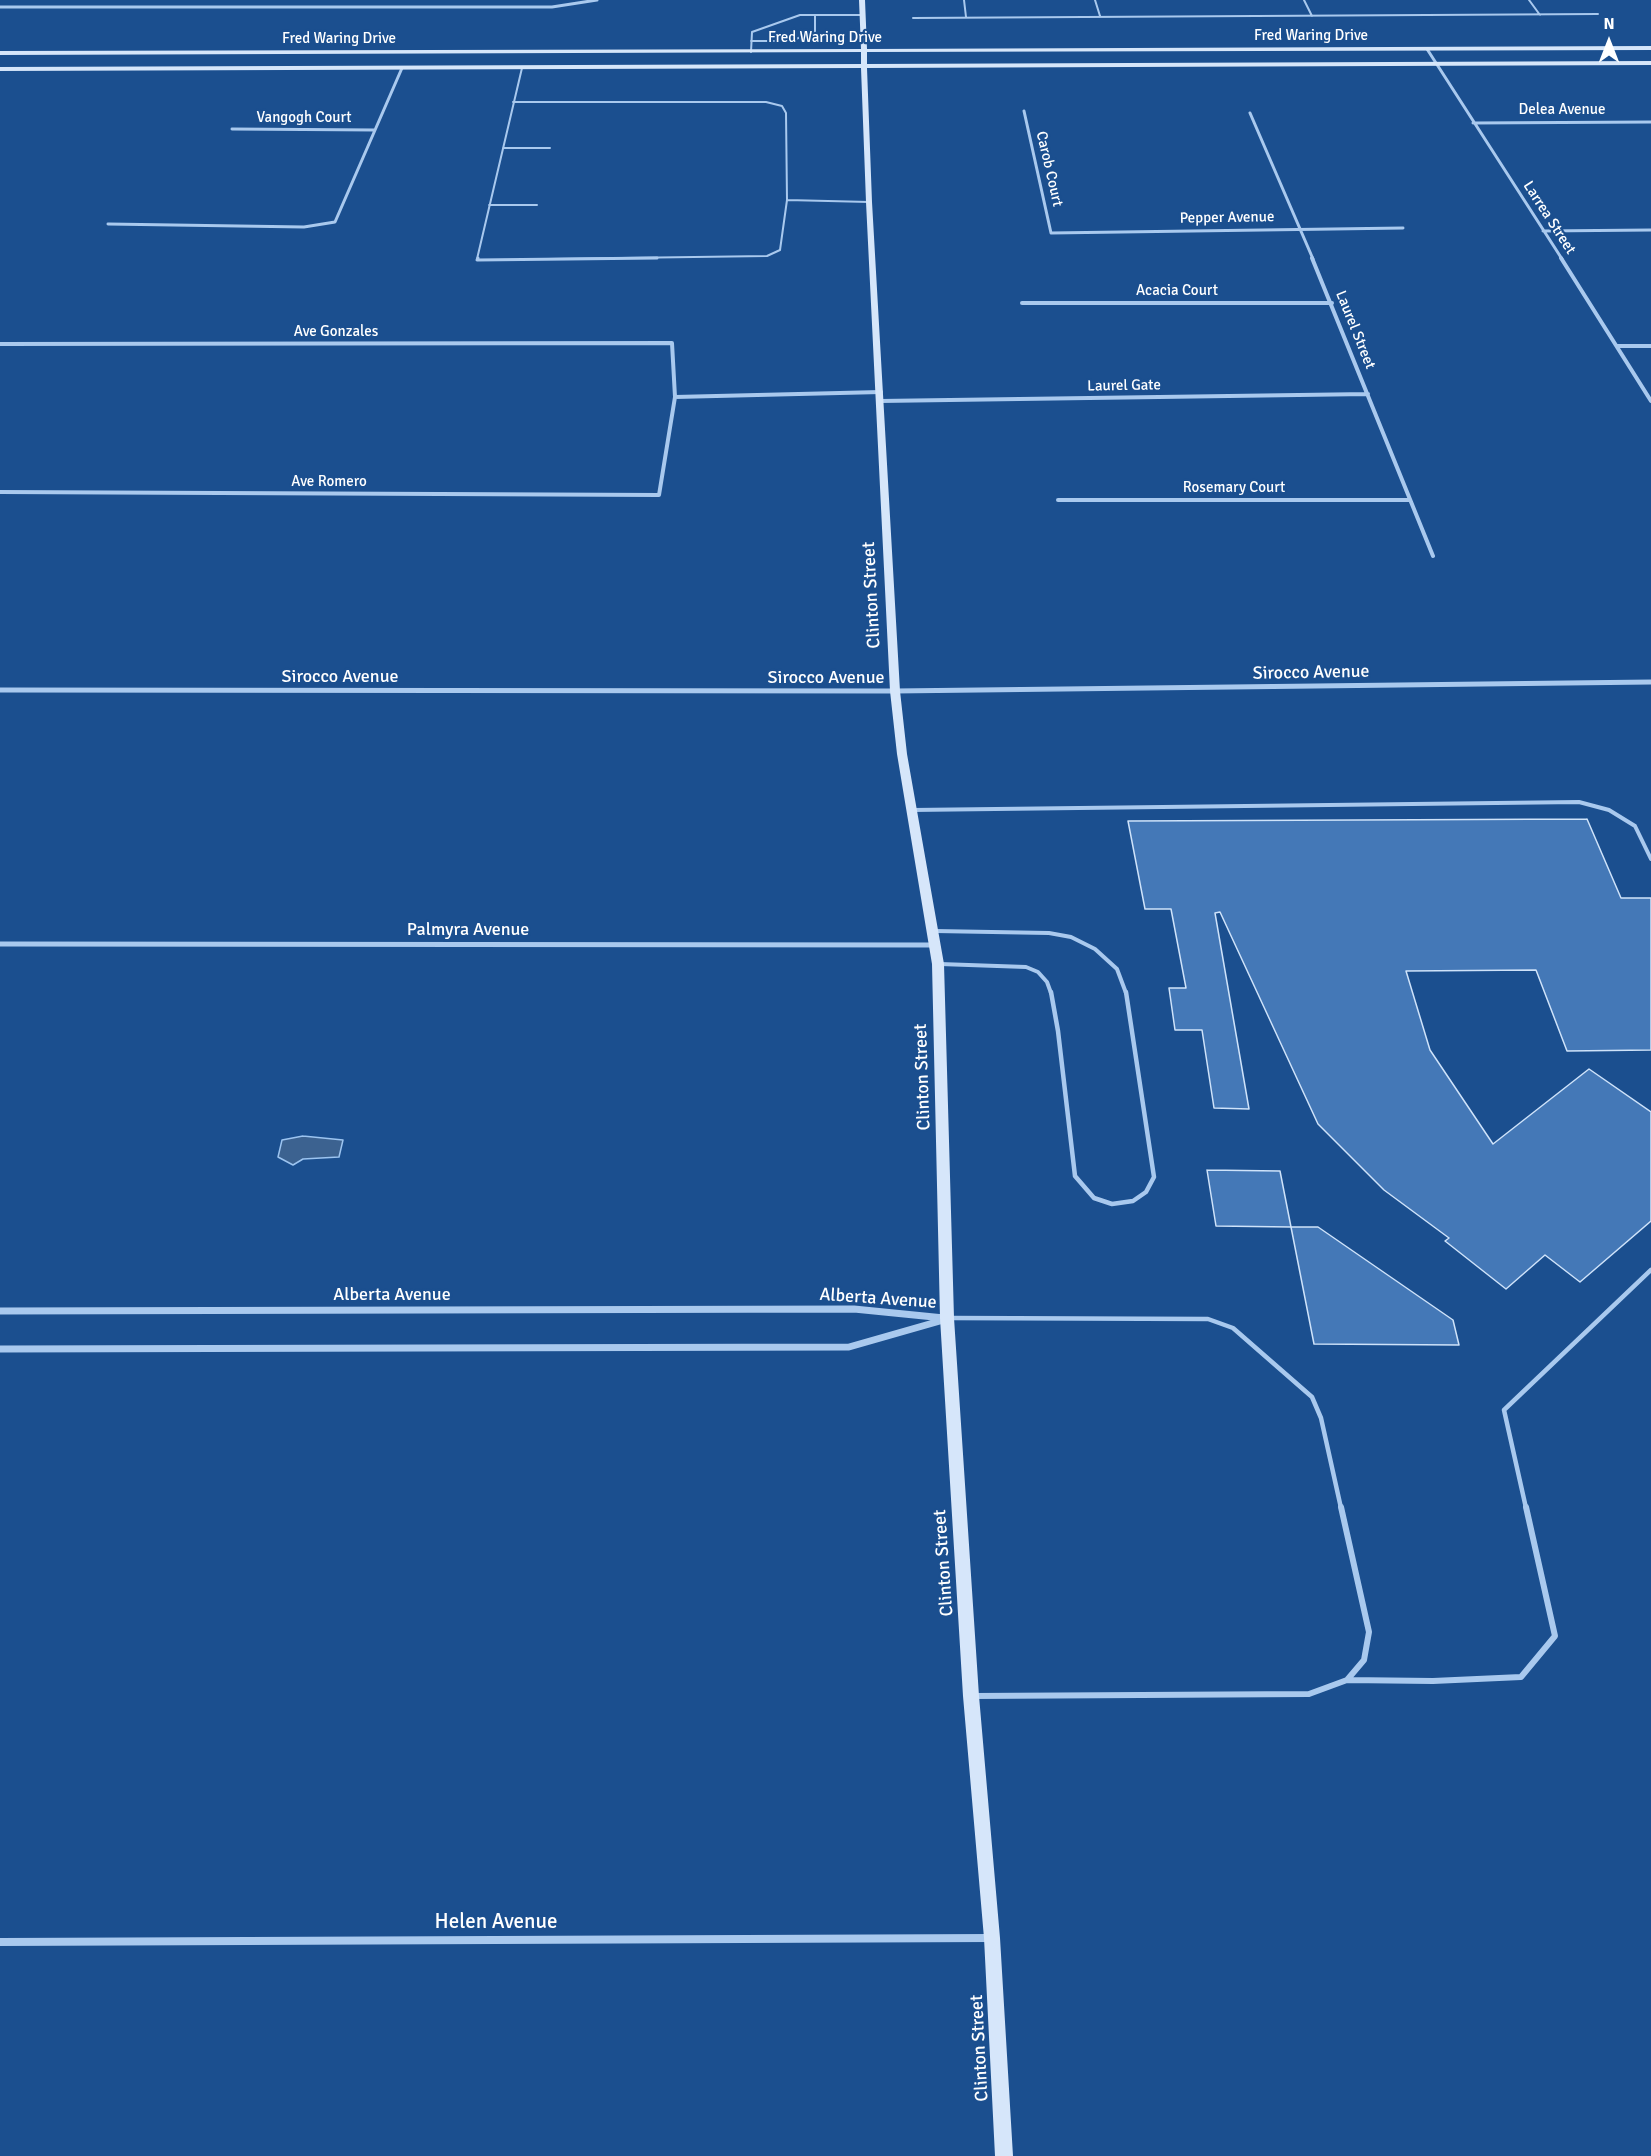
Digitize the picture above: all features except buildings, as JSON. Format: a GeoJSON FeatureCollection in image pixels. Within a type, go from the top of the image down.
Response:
{"type":"FeatureCollection","features":[{"type":"Feature","properties":{"kind":"main road","name":"Clinton Street"},"geometry":{"type":"LineString","coordinates":[[862,0],[869,202],[895,692],[938,964],[947,1318],[970,1696],[992,1938],[1004,2156]]}},
{"type":"Feature","properties":{"kind":"main road","name":"Fred Waring Drive"},"geometry":{"type":"LineString","coordinates":[[0,53],[1651,48]]}},
{"type":"Feature","properties":{"kind":"main road"},"geometry":{"type":"LineString","coordinates":[[144,68],[154,52]]}},
{"type":"Feature","properties":{"kind":"main road","name":"Fred Waring Drive"},"geometry":{"type":"LineString","coordinates":[[0,69],[1651,63]]}},
{"type":"Feature","properties":{"kind":"street"},"geometry":{"type":"LineString","coordinates":[[142,6],[146,0]]}},
{"type":"Feature","properties":{"kind":"street"},"geometry":{"type":"LineString","coordinates":[[367,6],[369,0]]}},
{"type":"Feature","properties":{"kind":"street"},"geometry":{"type":"LineString","coordinates":[[0,7],[552,7],[597,1]]}},
{"type":"Feature","properties":{"kind":"street","name":"Larrea Street"},"geometry":{"type":"LineString","coordinates":[[1427,49],[1618,346],[1651,402]]}},
{"type":"Feature","properties":{"kind":"street"},"geometry":{"type":"LineString","coordinates":[[108,224],[304,227],[335,222],[402,68]]}},
{"type":"Feature","properties":{"kind":"street","name":"Carob Court"},"geometry":{"type":"LineString","coordinates":[[1024,111],[1051,233]]}},
{"type":"Feature","properties":{"kind":"street","name":"Laurel Street"},"geometry":{"type":"LineString","coordinates":[[1250,113],[1298,229],[1332,303],[1433,556]]}},
{"type":"Feature","properties":{"kind":"street","name":"Delea Avenue"},"geometry":{"type":"LineString","coordinates":[[1473,123],[1651,122]]}},
{"type":"Feature","properties":{"kind":"street","name":"Vangogh Court"},"geometry":{"type":"LineString","coordinates":[[232,129],[375,130]]}},
{"type":"Feature","properties":{"kind":"street","name":"Pepper Avenue"},"geometry":{"type":"LineString","coordinates":[[1051,233],[1403,228]]}},
{"type":"Feature","properties":{"kind":"street"},"geometry":{"type":"LineString","coordinates":[[1543,231],[1651,230]]}},
{"type":"Feature","properties":{"kind":"street","name":"Acacia Court"},"geometry":{"type":"LineString","coordinates":[[1022,303],[1332,303]]}},
{"type":"Feature","properties":{"kind":"street","name":"Ave Gonzales"},"geometry":{"type":"LineString","coordinates":[[0,344],[672,343],[675,397]]}},
{"type":"Feature","properties":{"kind":"street"},"geometry":{"type":"LineString","coordinates":[[1618,346],[1651,346]]}},
{"type":"Feature","properties":{"kind":"street","name":"Laurel Gate"},"geometry":{"type":"LineString","coordinates":[[675,397],[1368,394]]}},
{"type":"Feature","properties":{"kind":"street","name":"Ave Romero"},"geometry":{"type":"LineString","coordinates":[[0,492],[659,495],[675,397]]}},
{"type":"Feature","properties":{"kind":"street","name":"Rosemary Court"},"geometry":{"type":"LineString","coordinates":[[1058,500],[1410,500]]}},
{"type":"Feature","properties":{"kind":"street","name":"Sirocco Avenue"},"geometry":{"type":"LineString","coordinates":[[0,690],[895,692],[1651,682]]}},
{"type":"Feature","properties":{"kind":"street","name":"Palmyra Avenue"},"geometry":{"type":"LineString","coordinates":[[0,944],[936,945]]}},
{"type":"Feature","properties":{"kind":"street","name":"Alberta Avenue"},"geometry":{"type":"LineString","coordinates":[[0,1311],[854,1309],[947,1318]]}},
{"type":"Feature","properties":{"kind":"street","name":"Alberta Avenue"},"geometry":{"type":"LineString","coordinates":[[0,1349],[849,1347],[947,1318]]}},
{"type":"Feature","properties":{"kind":"street","name":"Helen Avenue"},"geometry":{"type":"LineString","coordinates":[[0,1942],[992,1938]]}},
{"type":"Feature","properties":{"kind":"lane"},"geometry":{"type":"LineString","coordinates":[[964,0],[966,17]]}},
{"type":"Feature","properties":{"kind":"lane"},"geometry":{"type":"LineString","coordinates":[[1095,0],[1100,16]]}},
{"type":"Feature","properties":{"kind":"lane"},"geometry":{"type":"LineString","coordinates":[[1304,0],[1312,16]]}},
{"type":"Feature","properties":{"kind":"lane"},"geometry":{"type":"LineString","coordinates":[[1529,0],[1540,15]]}},
{"type":"Feature","properties":{"kind":"lane"},"geometry":{"type":"LineString","coordinates":[[913,18],[1598,14]]}},
{"type":"Feature","properties":{"kind":"lane"},"geometry":{"type":"LineString","coordinates":[[751,52],[752,32],[800,15],[863,15]]}},
{"type":"Feature","properties":{"kind":"lane"},"geometry":{"type":"LineString","coordinates":[[752,41],[790,40],[815,32],[815,15]]}},
{"type":"Feature","properties":{"kind":"lane"},"geometry":{"type":"LineString","coordinates":[[513,102],[766,102],[782,106],[786,113],[787,200],[780,250],[767,256],[477,260],[513,102],[522,68]]}},
{"type":"Feature","properties":{"kind":"lane"},"geometry":{"type":"LineString","coordinates":[[503,148],[550,148]]}},
{"type":"Feature","properties":{"kind":"lane"},"geometry":{"type":"LineString","coordinates":[[787,200],[869,202]]}},
{"type":"Feature","properties":{"kind":"lane"},"geometry":{"type":"LineString","coordinates":[[489,205],[537,205]]}},
{"type":"Feature","properties":{"kind":"lane"},"geometry":{"type":"LineString","coordinates":[[912,810],[1579,802],[1609,810],[1635,826],[1651,859]]}},
{"type":"Feature","properties":{"kind":"lane"},"geometry":{"type":"LineString","coordinates":[[934,932],[1049,933],[1071,937],[1095,949],[1117,969],[1125,984],[1152,1153],[1154,1177],[1146,1192],[1133,1201],[1112,1204],[1094,1198],[1075,1176],[1054,1001],[1043,977],[1026,967],[938,964]]}},
{"type":"Feature","properties":{"kind":"lane"},"geometry":{"type":"LineString","coordinates":[[970,1696],[1309,1694],[1347,1680],[1433,1681],[1521,1677],[1555,1636],[1504,1410],[1651,1270]]}},
{"type":"Feature","properties":{"kind":"lane"},"geometry":{"type":"LineString","coordinates":[[947,1318],[1208,1319],[1233,1328],[1279,1365],[1312,1397],[1322,1418],[1366,1621],[1368,1632],[1364,1660],[1347,1680]]}},
{"type":"Feature","properties":{"kind":"water"},"geometry":{"type":"Polygon","coordinates":[[[303,1136],[343,1140],[339,1157],[303,1159],[293,1165],[278,1157],[282,1140],[303,1136]]]}}]}
